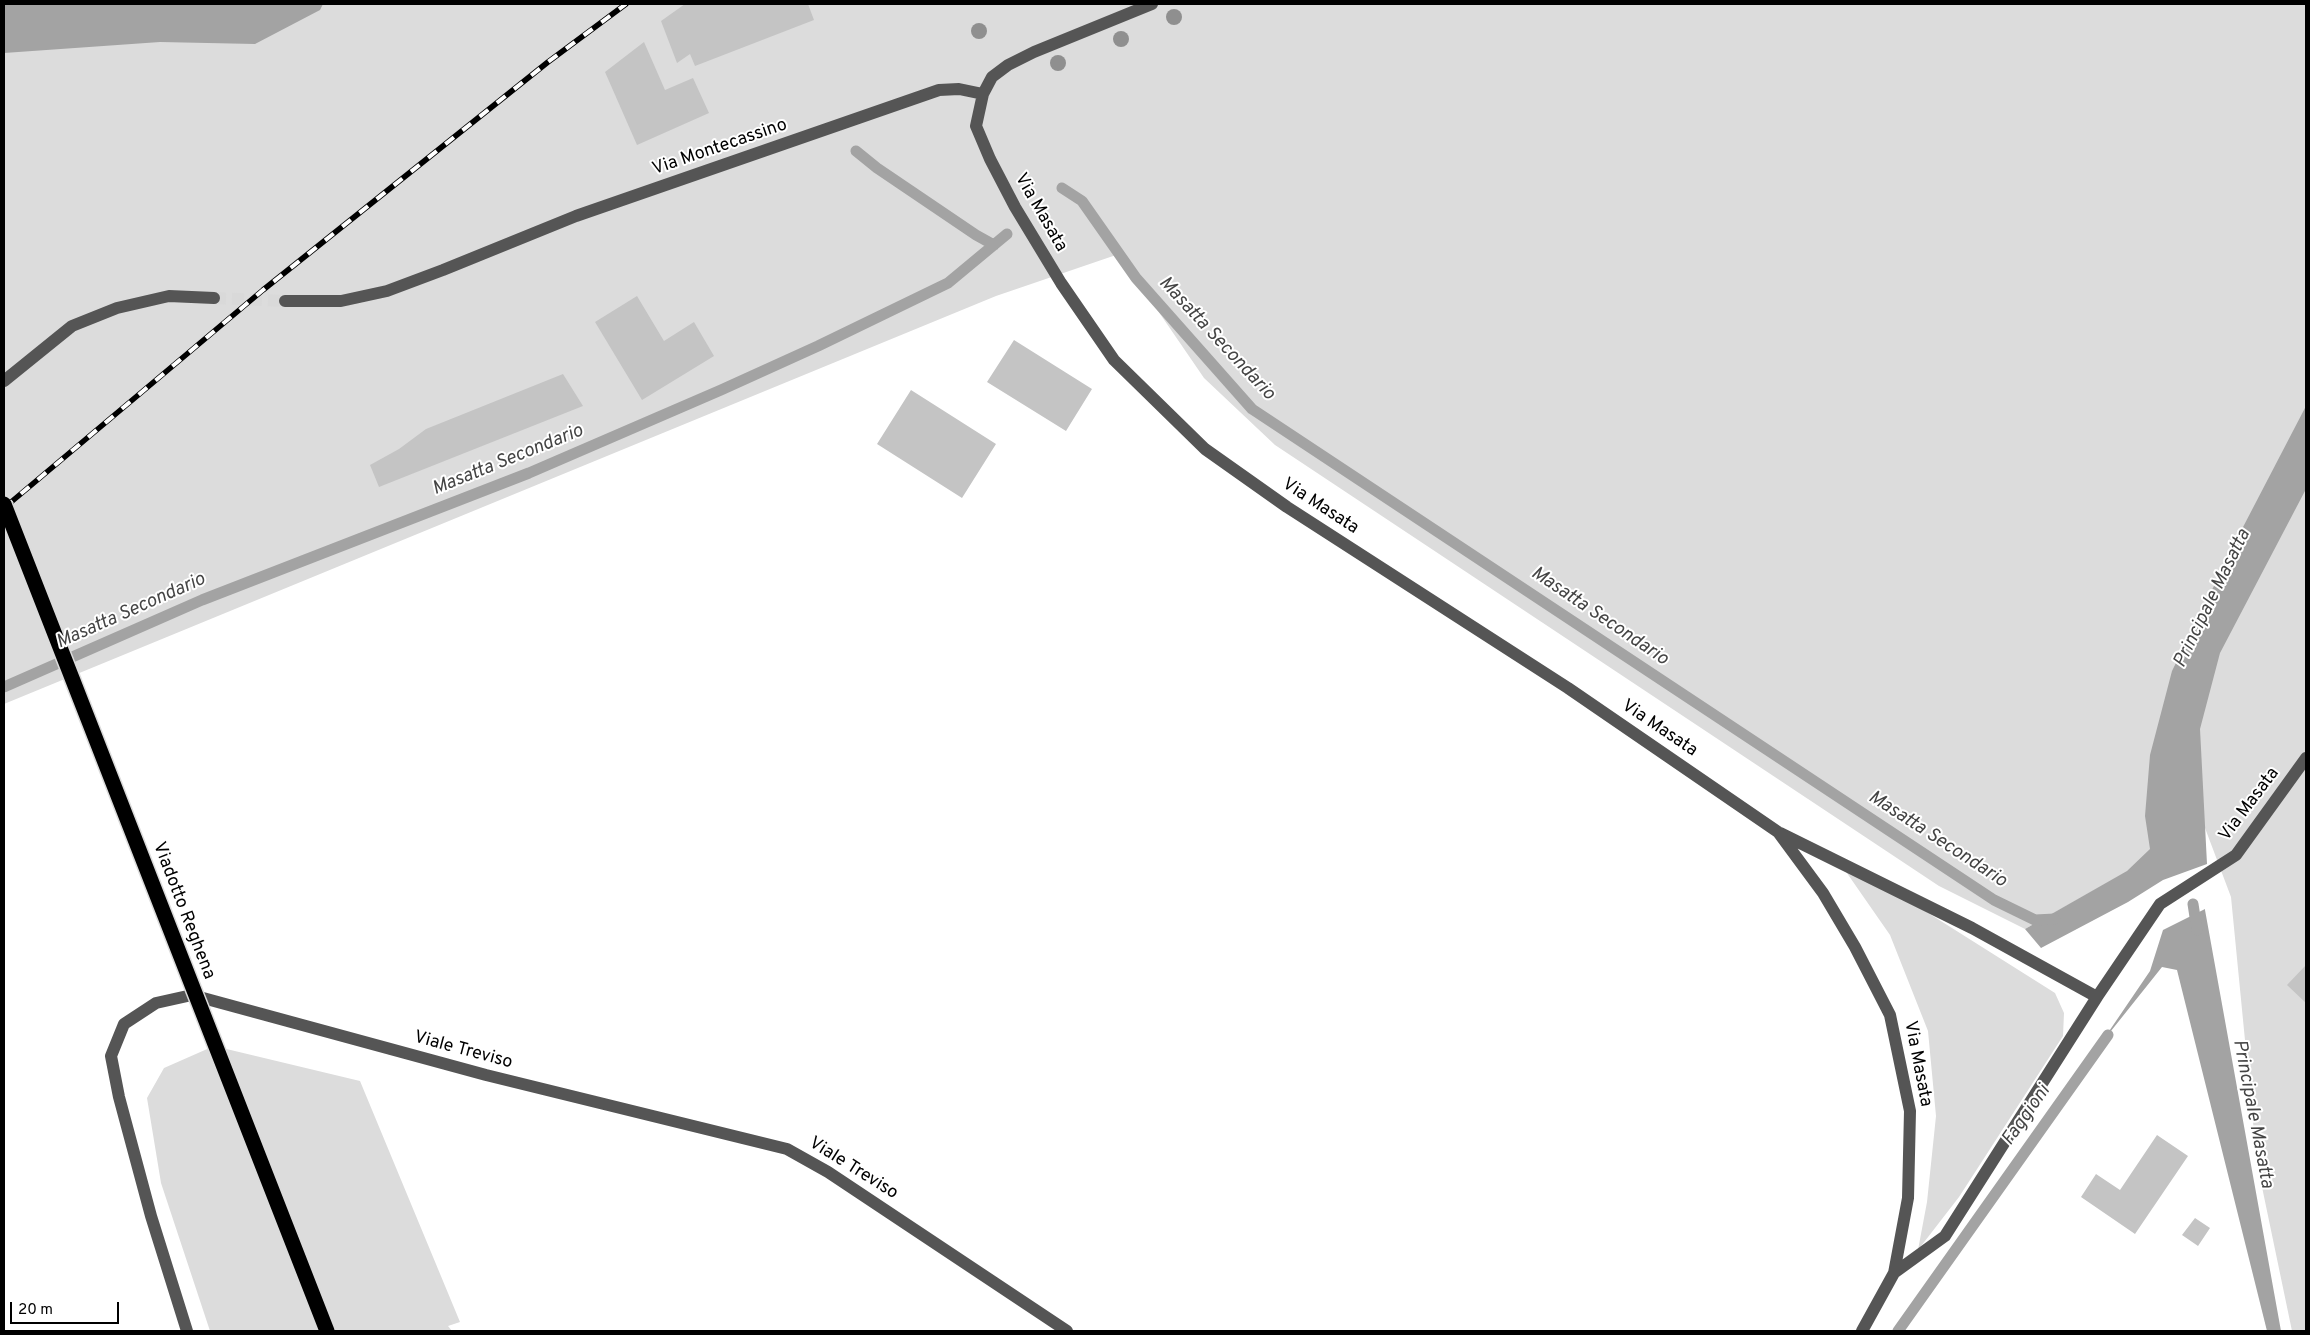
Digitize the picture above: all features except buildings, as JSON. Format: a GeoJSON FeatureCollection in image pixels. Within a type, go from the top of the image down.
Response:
{"type":"FeatureCollection","features":[{"type":"Feature","properties":{"kind":"highway","name":"Viadotto Reghena"},"geometry":{"type":"LineString","coordinates":[[4,504],[327,1331]]}},
{"type":"Feature","properties":{"kind":"street"},"geometry":{"type":"LineString","coordinates":[[982,94],[992,77],[1008,65],[1034,52],[1152,4]]}},
{"type":"Feature","properties":{"kind":"street","name":"Via Montecassino"},"geometry":{"type":"LineString","coordinates":[[285,301],[341,301],[387,291],[444,270],[576,216],[940,90],[959,89],[982,94]]}},
{"type":"Feature","properties":{"kind":"street","name":"Via Masata"},"geometry":{"type":"LineString","coordinates":[[982,94],[976,126],[990,159],[1015,207],[1060,283],[1114,360],[1206,448],[1287,507],[1568,688],[1778,832],[1972,928],[2096,997]]}},
{"type":"Feature","properties":{"kind":"street"},"geometry":{"type":"LineString","coordinates":[[4,381],[72,326],[117,308],[169,296],[214,298]]}},
{"type":"Feature","properties":{"kind":"street","name":"Via Masata"},"geometry":{"type":"LineString","coordinates":[[1894,1273],[1945,1236],[2096,997],[2160,904],[2236,855],[2306,758]]}},
{"type":"Feature","properties":{"kind":"street","name":"Via Masata"},"geometry":{"type":"LineString","coordinates":[[1778,832],[1827,901],[1855,947],[1890,1015],[1910,1111],[1908,1198],[1894,1273],[1862,1331]]}},
{"type":"Feature","properties":{"kind":"street","name":"Viale Treviso"},"geometry":{"type":"LineString","coordinates":[[187,1331],[151,1216],[119,1097],[111,1056],[124,1024],[156,1003],[192,995],[486,1075],[787,1149],[828,1172],[1067,1331]]}},
{"type":"Feature","properties":{"kind":"shaded area"},"geometry":{"type":"Polygon","coordinates":[[[4,4],[2306,4],[2306,1331],[2292,1331],[2257,1163],[2231,897],[2205,828],[2025,929],[1939,886],[1275,445],[1204,378],[1119,254],[996,296],[4,704],[4,4]]]}},
{"type":"Feature","properties":{"kind":"shaded area"},"geometry":{"type":"Polygon","coordinates":[[[1833,853],[2055,993],[2064,1013],[2063,1036],[1959,1197],[1918,1250],[1927,1202],[1936,1116],[1928,1031],[1890,935],[1833,853]]]}},
{"type":"Feature","properties":{"kind":"shaded area"},"geometry":{"type":"Polygon","coordinates":[[[214,1046],[360,1081],[460,1322],[448,1326],[452,1331],[210,1331],[161,1183],[147,1098],[164,1068],[214,1046]]]}},
{"type":"Feature","properties":{"kind":"water"},"geometry":{"type":"Polygon","coordinates":[[[4,4],[323,4],[320,10],[255,44],[160,42],[4,53],[4,4]]]}},
{"type":"Feature","properties":{"kind":"water"},"geometry":{"type":"Polygon","coordinates":[[[2306,406],[2306,489],[2220,653],[2200,729],[2207,864],[2163,880],[2128,902],[2041,948],[2025,929],[2127,871],[2150,849],[2145,816],[2150,755],[2172,671],[2242,529],[2306,406]]]}},
{"type":"Feature","properties":{"kind":"water"},"geometry":{"type":"Polygon","coordinates":[[[2205,909],[2281,1331],[2267,1331],[2177,970],[2162,967],[2099,1046],[2150,971],[2163,930],[2205,909]]]}},
{"type":"Feature","properties":{"kind":"waterway"},"geometry":{"type":"LineString","coordinates":[[856,151],[877,168],[976,235],[994,245]]}},
{"type":"Feature","properties":{"kind":"waterway","name":"Masatta Secondario"},"geometry":{"type":"LineString","coordinates":[[1062,188],[1082,201],[1136,278],[1252,409],[1994,900],[2035,920],[2055,919]]}},
{"type":"Feature","properties":{"kind":"waterway","name":"Masatta Secondario"},"geometry":{"type":"LineString","coordinates":[[4,687],[202,600],[529,473],[721,390],[818,346],[948,283],[1007,234]]}},
{"type":"Feature","properties":{"kind":"waterway","name":"Principale Masatta"},"geometry":{"type":"LineString","coordinates":[[2193,904],[2197,930]]}},
{"type":"Feature","properties":{"kind":"waterway","name":"Faggioni"},"geometry":{"type":"LineString","coordinates":[[1898,1331],[2108,1035]]}},
{"type":"Feature","properties":{"kind":"tunnel"},"geometry":{"type":"LineString","coordinates":[[214,298],[285,301]]}},
{"type":"Feature","properties":{"kind":"railway"},"geometry":{"type":"LineString","coordinates":[[4,508],[263,290],[548,62],[626,4]]}}]}
